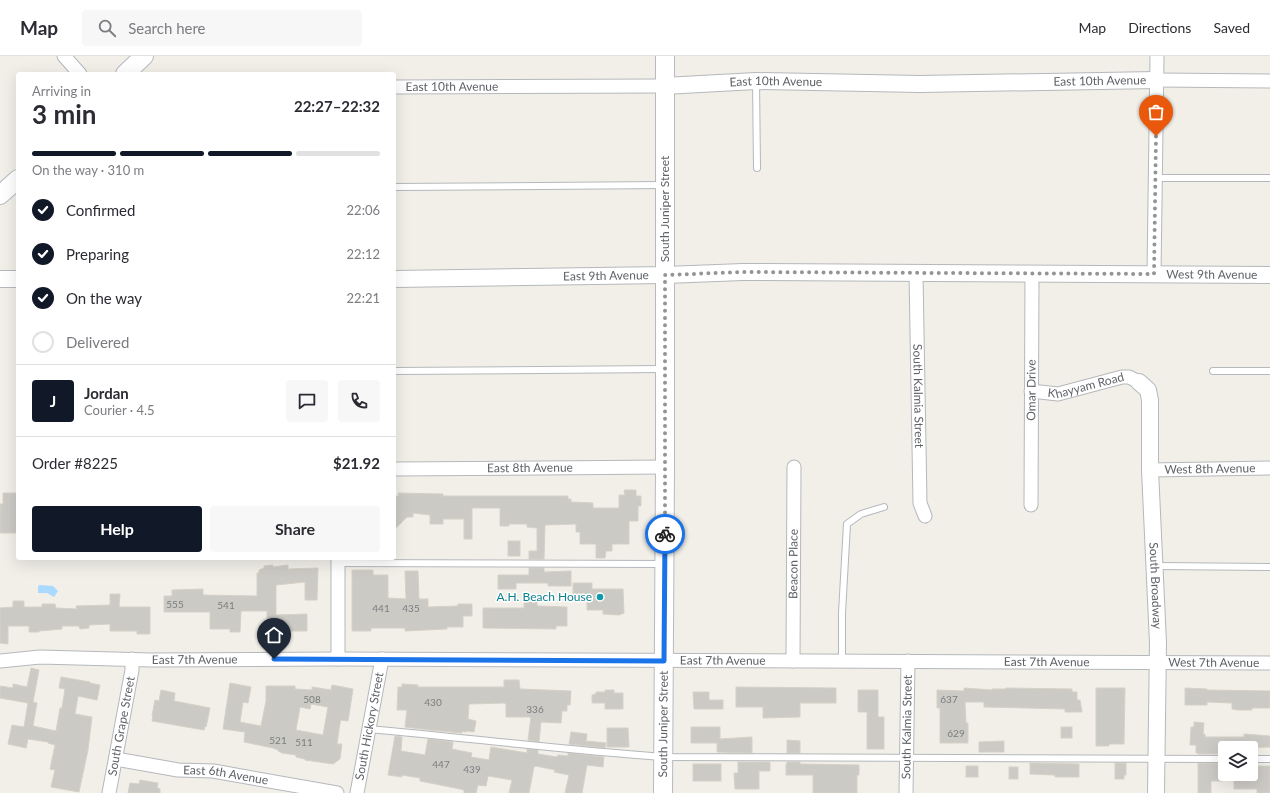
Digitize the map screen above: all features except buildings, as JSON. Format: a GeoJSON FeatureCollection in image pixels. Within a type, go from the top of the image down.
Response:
{"type":"FeatureCollection","features":[{"type":"Feature","properties":{"kind":"main road"},"geometry":{"type":"LineString","coordinates":[[129,72],[144,56]]}},
{"type":"Feature","properties":{"kind":"main road","name":"South Juniper Street"},"geometry":{"type":"LineString","coordinates":[[663,793],[665,564],[665,56]]}},
{"type":"Feature","properties":{"kind":"main road"},"geometry":{"type":"LineString","coordinates":[[0,195],[16,181]]}},
{"type":"Feature","properties":{"kind":"street"},"geometry":{"type":"LineString","coordinates":[[64,56],[78,72]]}},
{"type":"Feature","properties":{"kind":"street"},"geometry":{"type":"LineString","coordinates":[[1154,274],[1157,56]]}},
{"type":"Feature","properties":{"kind":"street"},"geometry":{"type":"LineString","coordinates":[[1157,80],[1270,81]]}},
{"type":"Feature","properties":{"kind":"street","name":"East 10th Avenue"},"geometry":{"type":"LineString","coordinates":[[396,86],[664,86],[756,81],[920,84],[1157,80]]}},
{"type":"Feature","properties":{"kind":"street","name":"East 9th Avenue"},"geometry":{"type":"LineString","coordinates":[[396,279],[665,275],[743,272],[1154,274]]}},
{"type":"Feature","properties":{"kind":"street","name":"South Kalmia Street"},"geometry":{"type":"LineString","coordinates":[[916,274],[920,503],[925,516]]}},
{"type":"Feature","properties":{"kind":"street","name":"Omar Drive"},"geometry":{"type":"LineString","coordinates":[[1031,505],[1032,274]]}},
{"type":"Feature","properties":{"kind":"street","name":"West 9th Avenue"},"geometry":{"type":"LineString","coordinates":[[1154,274],[1270,275]]}},
{"type":"Feature","properties":{"kind":"street"},"geometry":{"type":"LineString","coordinates":[[0,279],[16,279]]}},
{"type":"Feature","properties":{"kind":"street","name":"Khayyam Road"},"geometry":{"type":"LineString","coordinates":[[1031,391],[1058,394],[1122,377],[1129,377],[1139,382]]}},
{"type":"Feature","properties":{"kind":"street","name":"South Broadway"},"geometry":{"type":"LineString","coordinates":[[1139,382],[1148,390],[1150,400],[1150,470],[1153,566],[1158,643],[1156,793]]}},
{"type":"Feature","properties":{"kind":"street","name":"East 8th Avenue"},"geometry":{"type":"LineString","coordinates":[[396,469],[665,467]]}},
{"type":"Feature","properties":{"kind":"street","name":"Beacon Place"},"geometry":{"type":"LineString","coordinates":[[793,661],[794,467]]}},
{"type":"Feature","properties":{"kind":"street","name":"West 8th Avenue"},"geometry":{"type":"LineString","coordinates":[[1150,470],[1270,468]]}},
{"type":"Feature","properties":{"kind":"street"},"geometry":{"type":"LineString","coordinates":[[338,560],[338,659]]}},
{"type":"Feature","properties":{"kind":"street","name":"East 7th Avenue"},"geometry":{"type":"LineString","coordinates":[[0,661],[40,657],[132,659],[1157,662]]}},
{"type":"Feature","properties":{"kind":"street","name":"South Grape Street"},"geometry":{"type":"LineString","coordinates":[[109,793],[132,670],[132,659]]}},
{"type":"Feature","properties":{"kind":"street","name":"South Hickory Street"},"geometry":{"type":"LineString","coordinates":[[357,793],[382,659]]}},
{"type":"Feature","properties":{"kind":"street","name":"South Kalmia Street"},"geometry":{"type":"LineString","coordinates":[[906,793],[908,661]]}},
{"type":"Feature","properties":{"kind":"street","name":"West 7th Avenue"},"geometry":{"type":"LineString","coordinates":[[1157,662],[1270,663]]}},
{"type":"Feature","properties":{"kind":"street","name":"East 6th Avenue"},"geometry":{"type":"LineString","coordinates":[[116,759],[178,770],[213,771],[337,793]]}},
{"type":"Feature","properties":{"kind":"lane"},"geometry":{"type":"LineString","coordinates":[[756,81],[757,168]]}},
{"type":"Feature","properties":{"kind":"lane"},"geometry":{"type":"LineString","coordinates":[[1155,178],[1270,178]]}},
{"type":"Feature","properties":{"kind":"lane"},"geometry":{"type":"LineString","coordinates":[[396,187],[665,185]]}},
{"type":"Feature","properties":{"kind":"lane"},"geometry":{"type":"LineString","coordinates":[[396,371],[665,369]]}},
{"type":"Feature","properties":{"kind":"lane"},"geometry":{"type":"LineString","coordinates":[[1213,371],[1270,371]]}},
{"type":"Feature","properties":{"kind":"lane"},"geometry":{"type":"LineString","coordinates":[[842,661],[842,613],[847,524],[861,514],[884,507]]}},
{"type":"Feature","properties":{"kind":"lane"},"geometry":{"type":"LineString","coordinates":[[338,560],[665,564]]}},
{"type":"Feature","properties":{"kind":"lane"},"geometry":{"type":"LineString","coordinates":[[1153,566],[1270,566]]}},
{"type":"Feature","properties":{"kind":"lane"},"geometry":{"type":"LineString","coordinates":[[370,729],[575,750],[664,757],[1218,759]]}},
{"type":"Feature","properties":{"kind":"lane"},"geometry":{"type":"LineString","coordinates":[[1258,759],[1270,759]]}},
{"type":"Feature","properties":{"kind":"water"},"geometry":{"type":"Polygon","coordinates":[[[39,585],[53,586],[58,591],[54,597],[47,593],[38,593],[39,585]]]}},
{"type":"Feature","properties":{"kind":"way so far"},"geometry":{"type":"LineString","coordinates":[[665,534],[665,275],[743,272],[1154,274],[1156,136]]}},
{"type":"Feature","properties":{"kind":"place","name":"A.H. Beach House"},"geometry":{"type":"Point","coordinates":[600,597]}},
{"type":"Feature","properties":{"kind":"route"},"geometry":{"type":"LineString","coordinates":[[274,659],[664,661],[665,534]]}}]}
